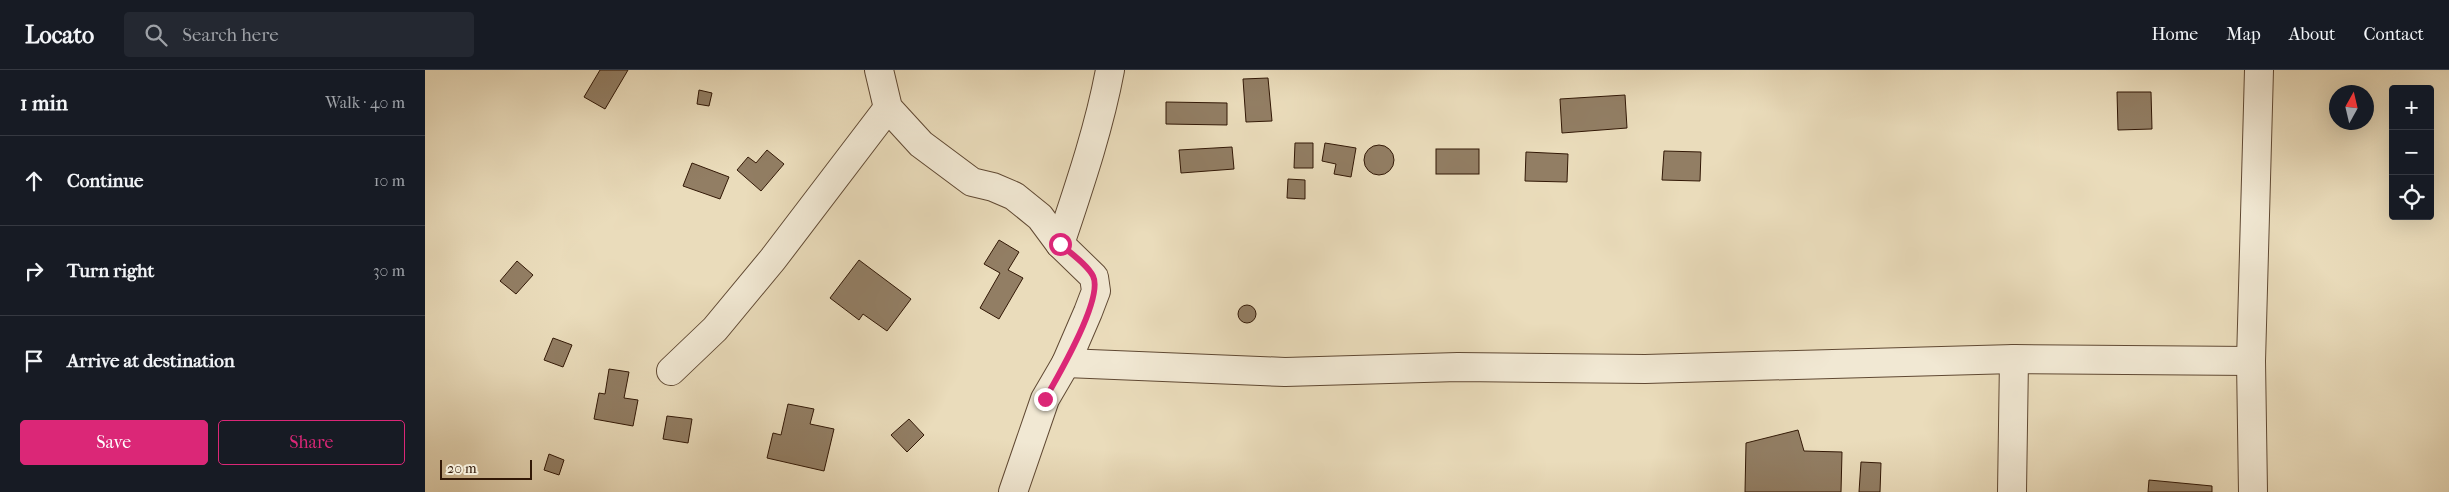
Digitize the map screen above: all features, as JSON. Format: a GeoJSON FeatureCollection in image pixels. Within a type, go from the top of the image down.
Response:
{"type":"FeatureCollection","features":[{"type":"Feature","properties":{"kind":"street"},"geometry":{"type":"LineString","coordinates":[[879,70],[888,108],[921,144],[972,182],[993,187],[1021,201],[1040,217],[1060,244],[1094,276],[1095,291],[1066,363],[1045,399],[1013,492]]}},
{"type":"Feature","properties":{"kind":"street"},"geometry":{"type":"LineString","coordinates":[[1060,244],[1082,179],[1106,95],[1110,70]]}},
{"type":"Feature","properties":{"kind":"street"},"geometry":{"type":"LineString","coordinates":[[2253,492],[2251,361],[2259,70]]}},
{"type":"Feature","properties":{"kind":"street"},"geometry":{"type":"LineString","coordinates":[[671,371],[715,330],[767,266],[888,108]]}},
{"type":"Feature","properties":{"kind":"street"},"geometry":{"type":"LineString","coordinates":[[1066,363],[1285,372],[1459,367],[1645,368],[2014,359],[2251,361]]}},
{"type":"Feature","properties":{"kind":"street"},"geometry":{"type":"LineString","coordinates":[[2012,492],[2014,359]]}},
{"type":"Feature","properties":{"kind":"building"},"geometry":{"type":"Polygon","coordinates":[[[600,70],[628,70],[605,109],[584,97],[600,70]]]}},
{"type":"Feature","properties":{"kind":"building"},"geometry":{"type":"Polygon","coordinates":[[[1268,78],[1272,121],[1246,122],[1243,79],[1268,78]]]}},
{"type":"Feature","properties":{"kind":"building"},"geometry":{"type":"Polygon","coordinates":[[[699,90],[712,93],[709,106],[697,104],[699,90]]]}},
{"type":"Feature","properties":{"kind":"building"},"geometry":{"type":"Polygon","coordinates":[[[2117,92],[2151,92],[2152,129],[2118,130],[2117,92]]]}},
{"type":"Feature","properties":{"kind":"building"},"geometry":{"type":"Polygon","coordinates":[[[1625,95],[1627,128],[1562,133],[1560,99],[1625,95]]]}},
{"type":"Feature","properties":{"kind":"building"},"geometry":{"type":"Polygon","coordinates":[[[1166,102],[1227,103],[1227,125],[1166,124],[1166,102]]]}},
{"type":"Feature","properties":{"kind":"building"},"geometry":{"type":"Polygon","coordinates":[[[1295,143],[1313,143],[1313,168],[1294,168],[1295,143]]]}},
{"type":"Feature","properties":{"kind":"building"},"geometry":{"type":"Polygon","coordinates":[[[1325,143],[1356,148],[1351,177],[1334,174],[1336,164],[1322,161],[1325,143]]]}},
{"type":"Feature","properties":{"kind":"building"},"geometry":{"type":"Polygon","coordinates":[[[1379,145],[1385,146],[1393,154],[1393,166],[1385,174],[1379,175],[1373,174],[1365,166],[1364,160],[1365,154],[1373,146],[1379,145]]]}},
{"type":"Feature","properties":{"kind":"building"},"geometry":{"type":"Polygon","coordinates":[[[1232,147],[1234,169],[1181,173],[1179,150],[1232,147]]]}},
{"type":"Feature","properties":{"kind":"building"},"geometry":{"type":"Polygon","coordinates":[[[1436,149],[1479,149],[1479,174],[1436,174],[1436,149]]]}},
{"type":"Feature","properties":{"kind":"building"},"geometry":{"type":"Polygon","coordinates":[[[767,150],[784,164],[761,191],[737,170],[748,157],[756,163],[767,150]]]}},
{"type":"Feature","properties":{"kind":"building"},"geometry":{"type":"Polygon","coordinates":[[[1664,151],[1701,152],[1700,181],[1662,180],[1664,151]]]}},
{"type":"Feature","properties":{"kind":"building"},"geometry":{"type":"Polygon","coordinates":[[[1526,152],[1568,154],[1567,182],[1525,181],[1526,152]]]}},
{"type":"Feature","properties":{"kind":"building"},"geometry":{"type":"Polygon","coordinates":[[[692,163],[729,177],[720,199],[683,186],[692,163]]]}},
{"type":"Feature","properties":{"kind":"building"},"geometry":{"type":"Polygon","coordinates":[[[1288,179],[1305,180],[1305,199],[1287,198],[1288,179]]]}},
{"type":"Feature","properties":{"kind":"building"},"geometry":{"type":"Polygon","coordinates":[[[999,240],[1019,252],[1008,270],[1023,278],[999,319],[980,308],[1000,273],[984,264],[999,240]]]}},
{"type":"Feature","properties":{"kind":"building"},"geometry":{"type":"Polygon","coordinates":[[[859,260],[911,299],[887,331],[863,314],[859,320],[830,298],[859,260]]]}},
{"type":"Feature","properties":{"kind":"building"},"geometry":{"type":"Polygon","coordinates":[[[517,261],[533,275],[516,294],[500,281],[517,261]]]}},
{"type":"Feature","properties":{"kind":"building"},"geometry":{"type":"Polygon","coordinates":[[[1243,305],[1251,305],[1256,310],[1254,321],[1243,323],[1238,318],[1238,310],[1243,305]]]}},
{"type":"Feature","properties":{"kind":"building"},"geometry":{"type":"Polygon","coordinates":[[[553,338],[572,345],[563,367],[544,360],[553,338]]]}},
{"type":"Feature","properties":{"kind":"building"},"geometry":{"type":"Polygon","coordinates":[[[609,369],[629,372],[624,398],[638,400],[633,426],[594,419],[599,393],[605,394],[609,369]]]}},
{"type":"Feature","properties":{"kind":"building"},"geometry":{"type":"Polygon","coordinates":[[[788,404],[814,409],[810,424],[834,429],[824,471],[767,458],[773,433],[781,435],[788,404]]]}},
{"type":"Feature","properties":{"kind":"building"},"geometry":{"type":"Polygon","coordinates":[[[667,416],[692,419],[688,443],[663,439],[667,416]]]}},
{"type":"Feature","properties":{"kind":"building"},"geometry":{"type":"Polygon","coordinates":[[[909,419],[924,435],[907,452],[891,435],[909,419]]]}},
{"type":"Feature","properties":{"kind":"building"},"geometry":{"type":"Polygon","coordinates":[[[1798,430],[1804,451],[1842,452],[1841,492],[1745,492],[1746,443],[1798,430]]]}},
{"type":"Feature","properties":{"kind":"building"},"geometry":{"type":"Polygon","coordinates":[[[549,454],[564,460],[559,475],[544,470],[549,454]]]}},
{"type":"Feature","properties":{"kind":"building"},"geometry":{"type":"Polygon","coordinates":[[[1861,462],[1881,463],[1880,492],[1859,492],[1861,462]]]}},
{"type":"Feature","properties":{"kind":"building"},"geometry":{"type":"Polygon","coordinates":[[[2149,480],[2212,486],[2212,492],[2148,492],[2149,480]]]}},
{"type":"Feature","properties":{"kind":"route"},"geometry":{"type":"LineString","coordinates":[[1045,399],[1066,363],[1095,291],[1094,276],[1060,244]]}}]}
